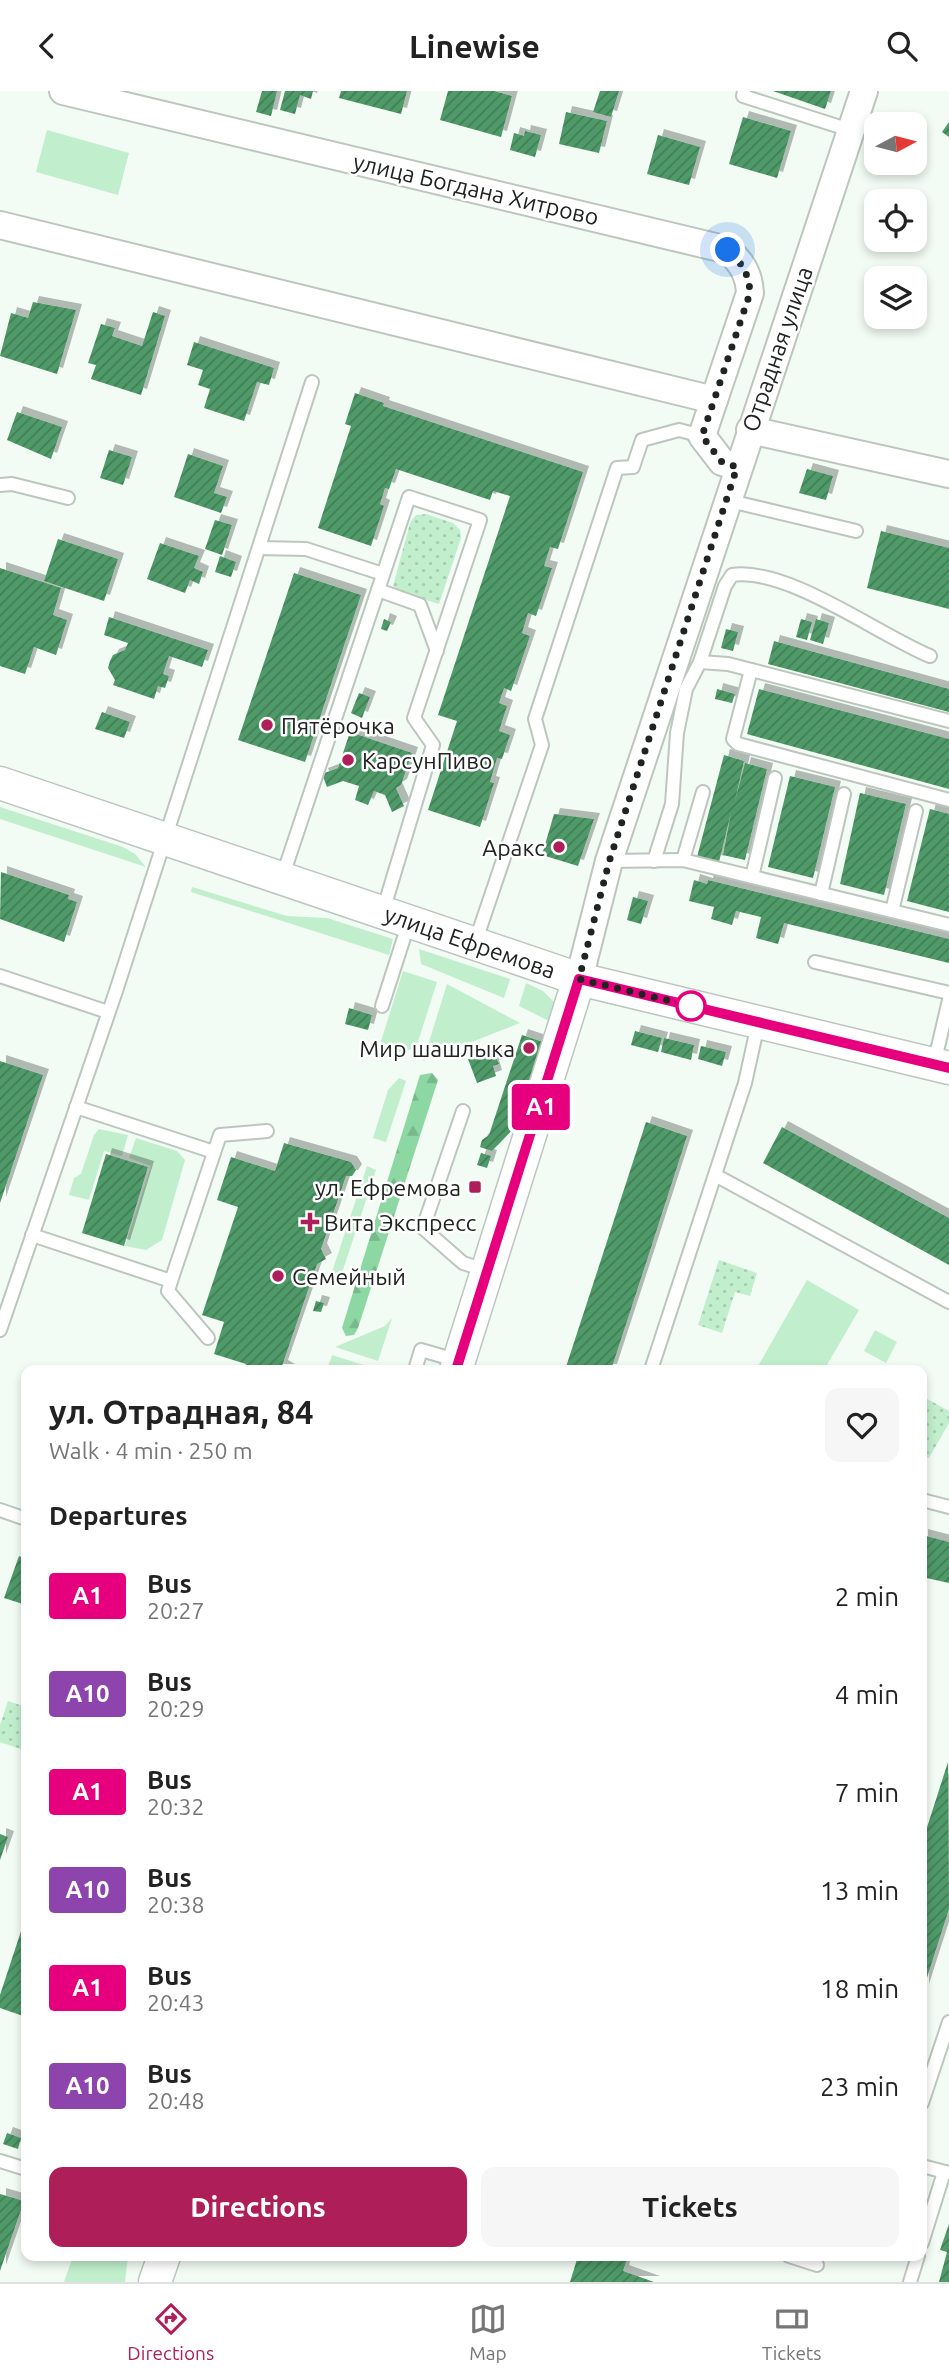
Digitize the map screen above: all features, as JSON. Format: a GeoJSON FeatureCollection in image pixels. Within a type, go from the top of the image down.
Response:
{"type":"FeatureCollection","features":[{"type":"Feature","properties":{"kind":"street","name":"улица Богдана Хитрово"},"geometry":{"type":"LineString","coordinates":[[63,91],[728,250],[741,262],[749,279],[750,293],[702,436]]}},
{"type":"Feature","properties":{"kind":"street","name":"Отрадная улица"},"geometry":{"type":"LineString","coordinates":[[458,1365],[579,979],[609,862],[726,500],[863,91]]}},
{"type":"Feature","properties":{"kind":"street"},"geometry":{"type":"LineString","coordinates":[[0,225],[714,400]]}},
{"type":"Feature","properties":{"kind":"street"},"geometry":{"type":"LineString","coordinates":[[750,430],[949,474]]}},
{"type":"Feature","properties":{"kind":"street"},"geometry":{"type":"LineString","coordinates":[[702,436],[722,462],[737,467]]}},
{"type":"Feature","properties":{"kind":"street","name":"улица Ефремова"},"geometry":{"type":"LineString","coordinates":[[0,783],[579,979],[941,1066]]}},
{"type":"Feature","properties":{"kind":"street"},"geometry":{"type":"LineString","coordinates":[[155,2282],[162,2261]]}},
{"type":"Feature","properties":{"kind":"lane"},"geometry":{"type":"LineString","coordinates":[[744,91],[743,96],[850,130]]}},
{"type":"Feature","properties":{"kind":"lane"},"geometry":{"type":"LineString","coordinates":[[0,1330],[108,1013],[312,382]]}},
{"type":"Feature","properties":{"kind":"lane"},"geometry":{"type":"LineString","coordinates":[[475,944],[542,744],[535,719],[617,468],[633,467],[642,440],[680,430],[702,436]]}},
{"type":"Feature","properties":{"kind":"lane"},"geometry":{"type":"LineString","coordinates":[[0,485],[12,484],[68,498]]}},
{"type":"Feature","properties":{"kind":"lane"},"geometry":{"type":"LineString","coordinates":[[282,879],[409,497],[480,520],[414,718],[433,745],[396,917],[382,1006]]}},
{"type":"Feature","properties":{"kind":"lane"},"geometry":{"type":"LineString","coordinates":[[726,500],[856,531]]}},
{"type":"Feature","properties":{"kind":"lane"},"geometry":{"type":"LineString","coordinates":[[259,548],[306,549],[383,574]]}},
{"type":"Feature","properties":{"kind":"lane"},"geometry":{"type":"LineString","coordinates":[[654,861],[672,804],[677,733],[686,689],[700,662],[724,586],[732,575],[752,572],[845,609],[895,642],[930,656]]}},
{"type":"Feature","properties":{"kind":"lane"},"geometry":{"type":"LineString","coordinates":[[378,590],[420,605],[437,651]]}},
{"type":"Feature","properties":{"kind":"lane"},"geometry":{"type":"LineString","coordinates":[[700,662],[751,670],[949,721]]}},
{"type":"Feature","properties":{"kind":"lane"},"geometry":{"type":"LineString","coordinates":[[751,670],[733,739],[738,744],[949,800]]}},
{"type":"Feature","properties":{"kind":"lane"},"geometry":{"type":"LineString","coordinates":[[752,877],[775,778]]}},
{"type":"Feature","properties":{"kind":"lane"},"geometry":{"type":"LineString","coordinates":[[683,860],[703,792]]}},
{"type":"Feature","properties":{"kind":"lane"},"geometry":{"type":"LineString","coordinates":[[821,894],[844,794]]}},
{"type":"Feature","properties":{"kind":"lane"},"geometry":{"type":"LineString","coordinates":[[892,911],[916,811]]}},
{"type":"Feature","properties":{"kind":"lane"},"geometry":{"type":"LineString","coordinates":[[609,862],[683,860],[949,925]]}},
{"type":"Feature","properties":{"kind":"lane"},"geometry":{"type":"LineString","coordinates":[[816,962],[949,993]]}},
{"type":"Feature","properties":{"kind":"lane"},"geometry":{"type":"LineString","coordinates":[[0,976],[108,1013]]}},
{"type":"Feature","properties":{"kind":"lane"},"geometry":{"type":"LineString","coordinates":[[941,1066],[949,1000]]}},
{"type":"Feature","properties":{"kind":"lane"},"geometry":{"type":"LineString","coordinates":[[653,1365],[745,1083],[758,1024]]}},
{"type":"Feature","properties":{"kind":"lane"},"geometry":{"type":"LineString","coordinates":[[76,1107],[214,1152]]}},
{"type":"Feature","properties":{"kind":"lane"},"geometry":{"type":"LineString","coordinates":[[463,1111],[424,1228],[464,1263],[488,1271]]}},
{"type":"Feature","properties":{"kind":"lane"},"geometry":{"type":"LineString","coordinates":[[208,1338],[168,1291],[220,1135],[267,1131]]}},
{"type":"Feature","properties":{"kind":"lane"},"geometry":{"type":"LineString","coordinates":[[715,1175],[949,1302]]}},
{"type":"Feature","properties":{"kind":"lane"},"geometry":{"type":"LineString","coordinates":[[32,1234],[171,1281]]}},
{"type":"Feature","properties":{"kind":"lane"},"geometry":{"type":"LineString","coordinates":[[416,1365],[421,1350],[456,1365]]}},
{"type":"Feature","properties":{"kind":"lane"},"geometry":{"type":"LineString","coordinates":[[927,1501],[949,1507]]}},
{"type":"Feature","properties":{"kind":"lane"},"geometry":{"type":"LineString","coordinates":[[0,1510],[21,1517]]}},
{"type":"Feature","properties":{"kind":"lane"},"geometry":{"type":"LineString","coordinates":[[927,2088],[949,2022]]}},
{"type":"Feature","properties":{"kind":"lane"},"geometry":{"type":"LineString","coordinates":[[0,2161],[21,2167]]}},
{"type":"Feature","properties":{"kind":"lane"},"geometry":{"type":"LineString","coordinates":[[927,2167],[947,2173],[927,2229]]}},
{"type":"Feature","properties":{"kind":"lane"},"geometry":{"type":"LineString","coordinates":[[805,2261],[817,2265]]}},
{"type":"Feature","properties":{"kind":"lane"},"geometry":{"type":"LineString","coordinates":[[910,2282],[916,2261]]}},
{"type":"Feature","properties":{"kind":"green space"},"geometry":{"type":"Polygon","coordinates":[[[47,130],[129,153],[118,195],[36,172],[47,130]]]}},
{"type":"Feature","properties":{"kind":"green space"},"geometry":{"type":"Polygon","coordinates":[[[426,514],[453,523],[460,530],[461,538],[439,604],[399,592],[393,586],[410,523],[416,515],[426,514]]]}},
{"type":"Feature","properties":{"kind":"green space"},"geometry":{"type":"Polygon","coordinates":[[[0,807],[123,847],[135,854],[146,867],[0,819],[0,807]]]}},
{"type":"Feature","properties":{"kind":"green space"},"geometry":{"type":"Polygon","coordinates":[[[192,887],[287,916],[327,918],[393,939],[389,955],[191,892],[192,887]]]}},
{"type":"Feature","properties":{"kind":"green space"},"geometry":{"type":"Polygon","coordinates":[[[419,949],[510,979],[504,998],[421,964],[419,949]]]}},
{"type":"Feature","properties":{"kind":"green space"},"geometry":{"type":"Polygon","coordinates":[[[403,971],[437,982],[416,1048],[383,1056],[377,1054],[403,971]]]}},
{"type":"Feature","properties":{"kind":"green space"},"geometry":{"type":"Polygon","coordinates":[[[526,983],[543,991],[555,1003],[555,1024],[519,1006],[526,983]]]}},
{"type":"Feature","properties":{"kind":"green space"},"geometry":{"type":"Polygon","coordinates":[[[447,984],[520,1023],[423,1061],[447,984]]]}},
{"type":"Feature","properties":{"kind":"green space"},"geometry":{"type":"Polygon","coordinates":[[[432,1073],[438,1080],[358,1328],[354,1335],[346,1336],[342,1328],[420,1075],[432,1073]]]}},
{"type":"Feature","properties":{"kind":"green space"},"geometry":{"type":"Polygon","coordinates":[[[399,1078],[406,1081],[386,1142],[373,1138],[388,1090],[399,1078]]]}},
{"type":"Feature","properties":{"kind":"green space"},"geometry":{"type":"Polygon","coordinates":[[[99,1129],[128,1135],[122,1156],[104,1151],[89,1200],[69,1195],[74,1178],[81,1174],[94,1135],[99,1129]]]}},
{"type":"Feature","properties":{"kind":"green space"},"geometry":{"type":"Polygon","coordinates":[[[136,1138],[177,1151],[185,1160],[162,1240],[146,1250],[125,1246],[151,1166],[129,1158],[136,1138]]]}},
{"type":"Feature","properties":{"kind":"green space"},"geometry":{"type":"Polygon","coordinates":[[[367,1166],[376,1170],[339,1282],[330,1278],[367,1166]]]}},
{"type":"Feature","properties":{"kind":"green space"},"geometry":{"type":"Polygon","coordinates":[[[719,1260],[757,1273],[750,1296],[735,1292],[722,1333],[698,1325],[719,1260]]]}},
{"type":"Feature","properties":{"kind":"green space"},"geometry":{"type":"Polygon","coordinates":[[[807,1280],[859,1310],[827,1365],[759,1365],[807,1280]]]}},
{"type":"Feature","properties":{"kind":"green space"},"geometry":{"type":"Polygon","coordinates":[[[392,1318],[378,1361],[335,1347],[385,1326],[392,1318]]]}},
{"type":"Feature","properties":{"kind":"green space"},"geometry":{"type":"Polygon","coordinates":[[[875,1330],[897,1342],[886,1363],[864,1351],[875,1330]]]}},
{"type":"Feature","properties":{"kind":"green space"},"geometry":{"type":"Polygon","coordinates":[[[332,1355],[363,1365],[329,1365],[332,1355]]]}},
{"type":"Feature","properties":{"kind":"green space"},"geometry":{"type":"Polygon","coordinates":[[[927,1399],[949,1411],[949,1423],[929,1458],[927,1399]]]}},
{"type":"Feature","properties":{"kind":"green space"},"geometry":{"type":"Polygon","coordinates":[[[8,1701],[21,1705],[21,1749],[0,1742],[0,1725],[8,1701]]]}},
{"type":"Feature","properties":{"kind":"green space"},"geometry":{"type":"Polygon","coordinates":[[[71,2261],[127,2261],[125,2282],[64,2282],[71,2261]]]}},
{"type":"Feature","properties":{"kind":"building"},"geometry":{"type":"Polygon","coordinates":[[[262,91],[277,91],[271,116],[256,112],[262,91]]]}},
{"type":"Feature","properties":{"kind":"building"},"geometry":{"type":"Polygon","coordinates":[[[285,91],[313,91],[311,99],[300,95],[295,114],[280,110],[285,91]]]}},
{"type":"Feature","properties":{"kind":"building"},"geometry":{"type":"Polygon","coordinates":[[[341,91],[407,91],[401,114],[339,98],[341,91]]]}},
{"type":"Feature","properties":{"kind":"building"},"geometry":{"type":"Polygon","coordinates":[[[448,91],[494,91],[512,96],[501,137],[440,120],[448,91]]]}},
{"type":"Feature","properties":{"kind":"building"},"geometry":{"type":"Polygon","coordinates":[[[600,91],[619,91],[611,117],[593,112],[600,91]]]}},
{"type":"Feature","properties":{"kind":"building"},"geometry":{"type":"Polygon","coordinates":[[[773,91],[831,91],[825,109],[773,91]]]}},
{"type":"Feature","properties":{"kind":"building"},"geometry":{"type":"Polygon","coordinates":[[[566,112],[607,121],[599,153],[559,144],[566,112]]]}},
{"type":"Feature","properties":{"kind":"building"},"geometry":{"type":"Polygon","coordinates":[[[743,117],[791,131],[777,178],[729,164],[743,117]]]}},
{"type":"Feature","properties":{"kind":"building"},"geometry":{"type":"Polygon","coordinates":[[[949,122],[949,137],[942,132],[949,122]]]}},
{"type":"Feature","properties":{"kind":"building"},"geometry":{"type":"Polygon","coordinates":[[[525,131],[541,135],[535,157],[510,150],[514,133],[524,136],[525,131]]]}},
{"type":"Feature","properties":{"kind":"building"},"geometry":{"type":"Polygon","coordinates":[[[658,135],[700,147],[689,185],[647,174],[658,135]]]}},
{"type":"Feature","properties":{"kind":"building"},"geometry":{"type":"Polygon","coordinates":[[[33,302],[76,310],[57,374],[0,356],[11,313],[28,318],[33,302]]]}},
{"type":"Feature","properties":{"kind":"building"},"geometry":{"type":"Polygon","coordinates":[[[153,312],[165,316],[141,395],[91,379],[96,365],[88,363],[101,324],[115,328],[112,336],[142,346],[153,312]]]}},
{"type":"Feature","properties":{"kind":"building"},"geometry":{"type":"Polygon","coordinates":[[[194,342],[274,368],[269,385],[257,382],[244,421],[204,408],[210,389],[198,385],[203,370],[187,365],[194,342]]]}},
{"type":"Feature","properties":{"kind":"building"},"geometry":{"type":"Polygon","coordinates":[[[355,393],[384,403],[383,406],[583,472],[558,549],[550,547],[544,566],[552,568],[536,616],[528,613],[522,633],[530,636],[511,691],[504,688],[499,703],[507,706],[499,731],[510,735],[502,759],[497,758],[490,782],[494,783],[480,827],[428,810],[457,721],[438,715],[510,496],[493,491],[490,500],[396,469],[389,489],[385,488],[380,504],[384,506],[371,546],[318,528],[351,426],[345,424],[355,393]]]}},
{"type":"Feature","properties":{"kind":"building"},"geometry":{"type":"Polygon","coordinates":[[[17,412],[62,427],[51,459],[7,440],[17,412]]]}},
{"type":"Feature","properties":{"kind":"building"},"geometry":{"type":"Polygon","coordinates":[[[109,450],[132,457],[123,485],[100,478],[109,450]]]}},
{"type":"Feature","properties":{"kind":"building"},"geometry":{"type":"Polygon","coordinates":[[[188,454],[223,466],[214,493],[227,497],[221,513],[174,497],[188,454]]]}},
{"type":"Feature","properties":{"kind":"building"},"geometry":{"type":"Polygon","coordinates":[[[807,469],[833,476],[826,500],[799,493],[807,469]]]}},
{"type":"Feature","properties":{"kind":"building"},"geometry":{"type":"Polygon","coordinates":[[[215,520],[232,525],[222,555],[205,549],[215,520]]]}},
{"type":"Feature","properties":{"kind":"building"},"geometry":{"type":"Polygon","coordinates":[[[881,531],[949,548],[949,609],[867,588],[881,531]]]}},
{"type":"Feature","properties":{"kind":"building"},"geometry":{"type":"Polygon","coordinates":[[[58,539],[118,559],[104,601],[44,581],[58,539]]]}},
{"type":"Feature","properties":{"kind":"building"},"geometry":{"type":"Polygon","coordinates":[[[160,543],[199,556],[194,568],[203,572],[199,584],[190,580],[185,593],[147,579],[160,543]]]}},
{"type":"Feature","properties":{"kind":"building"},"geometry":{"type":"Polygon","coordinates":[[[220,556],[236,562],[231,577],[215,572],[220,556]]]}},
{"type":"Feature","properties":{"kind":"building"},"geometry":{"type":"Polygon","coordinates":[[[0,568],[61,588],[53,615],[67,620],[56,655],[34,647],[25,674],[0,666],[0,568]]]}},
{"type":"Feature","properties":{"kind":"building"},"geometry":{"type":"Polygon","coordinates":[[[294,573],[361,595],[305,762],[238,740],[294,573]]]}},
{"type":"Feature","properties":{"kind":"building"},"geometry":{"type":"Polygon","coordinates":[[[109,617],[208,650],[202,667],[169,656],[163,674],[169,676],[165,688],[158,686],[154,699],[113,685],[115,680],[108,668],[110,661],[113,655],[125,650],[128,643],[104,635],[109,617]]]}},
{"type":"Feature","properties":{"kind":"building"},"geometry":{"type":"Polygon","coordinates":[[[384,619],[391,622],[387,631],[381,629],[384,619]]]}},
{"type":"Feature","properties":{"kind":"building"},"geometry":{"type":"Polygon","coordinates":[[[801,619],[812,622],[807,640],[796,637],[801,619]]]}},
{"type":"Feature","properties":{"kind":"building"},"geometry":{"type":"Polygon","coordinates":[[[816,619],[829,623],[823,644],[810,640],[816,619]]]}},
{"type":"Feature","properties":{"kind":"building"},"geometry":{"type":"Polygon","coordinates":[[[726,629],[738,632],[733,651],[721,648],[726,629]]]}},
{"type":"Feature","properties":{"kind":"building"},"geometry":{"type":"Polygon","coordinates":[[[774,641],[949,689],[949,712],[768,664],[774,641]]]}},
{"type":"Feature","properties":{"kind":"building"},"geometry":{"type":"Polygon","coordinates":[[[717,689],[735,694],[732,703],[715,699],[717,689]]]}},
{"type":"Feature","properties":{"kind":"building"},"geometry":{"type":"Polygon","coordinates":[[[759,689],[949,739],[949,789],[747,734],[759,689]]]}},
{"type":"Feature","properties":{"kind":"building"},"geometry":{"type":"Polygon","coordinates":[[[359,693],[370,697],[362,718],[351,713],[359,693]]]}},
{"type":"Feature","properties":{"kind":"building"},"geometry":{"type":"Polygon","coordinates":[[[102,712],[130,722],[124,738],[95,729],[102,712]]]}},
{"type":"Feature","properties":{"kind":"building"},"geometry":{"type":"Polygon","coordinates":[[[350,732],[412,753],[401,785],[396,788],[404,806],[392,812],[385,795],[374,791],[368,805],[355,800],[359,786],[343,781],[327,787],[322,774],[338,768],[350,732]]]}},
{"type":"Feature","properties":{"kind":"building"},"geometry":{"type":"Polygon","coordinates":[[[724,755],[744,761],[735,801],[745,763],[767,769],[745,860],[723,855],[731,813],[719,862],[697,857],[724,755]]]}},
{"type":"Feature","properties":{"kind":"building"},"geometry":{"type":"Polygon","coordinates":[[[790,776],[835,787],[813,878],[768,867],[790,776]]]}},
{"type":"Feature","properties":{"kind":"building"},"geometry":{"type":"Polygon","coordinates":[[[860,793],[906,804],[884,895],[840,884],[860,793]]]}},
{"type":"Feature","properties":{"kind":"building"},"geometry":{"type":"Polygon","coordinates":[[[930,809],[949,814],[949,912],[907,901],[930,809]]]}},
{"type":"Feature","properties":{"kind":"building"},"geometry":{"type":"Polygon","coordinates":[[[554,814],[594,819],[578,866],[542,855],[554,814]]]}},
{"type":"Feature","properties":{"kind":"building"},"geometry":{"type":"Polygon","coordinates":[[[1,872],[69,895],[68,899],[77,902],[64,942],[0,919],[1,872]]]}},
{"type":"Feature","properties":{"kind":"building"},"geometry":{"type":"Polygon","coordinates":[[[694,880],[707,884],[708,880],[949,939],[949,963],[784,923],[778,944],[756,938],[761,917],[736,911],[732,925],[711,919],[714,907],[689,901],[694,880]]]}},
{"type":"Feature","properties":{"kind":"building"},"geometry":{"type":"Polygon","coordinates":[[[633,897],[648,901],[641,924],[627,920],[633,897]]]}},
{"type":"Feature","properties":{"kind":"building"},"geometry":{"type":"Polygon","coordinates":[[[349,1008],[372,1015],[368,1030],[345,1024],[349,1008]]]}},
{"type":"Feature","properties":{"kind":"building"},"geometry":{"type":"Polygon","coordinates":[[[635,1031],[662,1038],[658,1052],[631,1045],[635,1031]]]}},
{"type":"Feature","properties":{"kind":"building"},"geometry":{"type":"Polygon","coordinates":[[[522,1035],[543,1042],[515,1127],[492,1151],[480,1147],[482,1140],[489,1135],[522,1035]]]}},
{"type":"Feature","properties":{"kind":"building"},"geometry":{"type":"Polygon","coordinates":[[[664,1038],[694,1045],[691,1060],[661,1052],[664,1038]]]}},
{"type":"Feature","properties":{"kind":"building"},"geometry":{"type":"Polygon","coordinates":[[[701,1046],[726,1052],[722,1066],[698,1059],[701,1046]]]}},
{"type":"Feature","properties":{"kind":"building"},"geometry":{"type":"Polygon","coordinates":[[[493,1050],[499,1064],[493,1066],[496,1076],[477,1083],[468,1059],[493,1050]]]}},
{"type":"Feature","properties":{"kind":"building"},"geometry":{"type":"Polygon","coordinates":[[[0,1061],[43,1075],[0,1203],[0,1061]]]}},
{"type":"Feature","properties":{"kind":"building"},"geometry":{"type":"Polygon","coordinates":[[[646,1122],[687,1136],[613,1365],[567,1365],[646,1122]]]}},
{"type":"Feature","properties":{"kind":"building"},"geometry":{"type":"Polygon","coordinates":[[[782,1127],[949,1218],[949,1265],[763,1163],[782,1127]]]}},
{"type":"Feature","properties":{"kind":"building"},"geometry":{"type":"Polygon","coordinates":[[[284,1143],[351,1162],[356,1170],[352,1176],[346,1176],[321,1249],[326,1259],[317,1264],[282,1365],[246,1365],[214,1354],[224,1322],[202,1315],[238,1207],[217,1200],[231,1157],[275,1171],[284,1143]]]}},
{"type":"Feature","properties":{"kind":"building"},"geometry":{"type":"Polygon","coordinates":[[[481,1153],[491,1156],[487,1168],[477,1165],[481,1153]]]}},
{"type":"Feature","properties":{"kind":"building"},"geometry":{"type":"Polygon","coordinates":[[[106,1154],[148,1167],[124,1246],[82,1233],[106,1154]]]}},
{"type":"Feature","properties":{"kind":"building"},"geometry":{"type":"Polygon","coordinates":[[[316,1301],[324,1303],[321,1312],[313,1311],[316,1301]]]}},
{"type":"Feature","properties":{"kind":"building"},"geometry":{"type":"Polygon","coordinates":[[[927,1536],[949,1542],[949,1583],[927,1578],[927,1536]]]}},
{"type":"Feature","properties":{"kind":"building"},"geometry":{"type":"Polygon","coordinates":[[[19,1556],[21,1603],[4,1598],[19,1556]]]}},
{"type":"Feature","properties":{"kind":"building"},"geometry":{"type":"Polygon","coordinates":[[[948,1762],[949,1909],[927,1978],[927,1827],[948,1762]]]}},
{"type":"Feature","properties":{"kind":"building"},"geometry":{"type":"Polygon","coordinates":[[[0,1834],[8,1837],[0,1860],[0,1834]]]}},
{"type":"Feature","properties":{"kind":"building"},"geometry":{"type":"Polygon","coordinates":[[[21,1931],[21,2015],[0,2008],[0,1995],[21,1931]]]}},
{"type":"Feature","properties":{"kind":"building"},"geometry":{"type":"Polygon","coordinates":[[[7,2133],[21,2138],[18,2149],[3,2144],[7,2133]]]}},
{"type":"Feature","properties":{"kind":"building"},"geometry":{"type":"Polygon","coordinates":[[[0,2194],[21,2200],[21,2210],[0,2271],[0,2194]]]}},
{"type":"Feature","properties":{"kind":"building"},"geometry":{"type":"Polygon","coordinates":[[[949,2224],[949,2282],[939,2282],[947,2252],[940,2250],[949,2224]]]}},
{"type":"Feature","properties":{"kind":"building"},"geometry":{"type":"Polygon","coordinates":[[[576,2261],[626,2261],[623,2271],[654,2282],[570,2282],[576,2261]]]}},
{"type":"Feature","properties":{"kind":"bus line","name":"А1"},"geometry":{"type":"LineString","coordinates":[[458,1365],[579,979],[949,1068]]}},
{"type":"Feature","properties":{"kind":"place","name":"Пятёрочка"},"geometry":{"type":"Point","coordinates":[267,725]}},
{"type":"Feature","properties":{"kind":"place","name":"КарсунПиво"},"geometry":{"type":"Point","coordinates":[348,760]}},
{"type":"Feature","properties":{"kind":"place","name":"Аракc"},"geometry":{"type":"Point","coordinates":[559,847]}},
{"type":"Feature","properties":{"kind":"place","name":"Мир шашлыка"},"geometry":{"type":"Point","coordinates":[529,1048]}},
{"type":"Feature","properties":{"kind":"place","name":"ул. Ефремова"},"geometry":{"type":"Point","coordinates":[475,1187]}},
{"type":"Feature","properties":{"kind":"place","name":"Вита Экспресс"},"geometry":{"type":"Point","coordinates":[310,1222]}},
{"type":"Feature","properties":{"kind":"place","name":"Семейный"},"geometry":{"type":"Point","coordinates":[278,1276]}},
{"type":"Feature","properties":{"kind":"route"},"geometry":{"type":"LineString","coordinates":[[691,1006],[579,979],[609,862],[737,467],[722,462],[702,436],[750,293],[749,279],[741,262],[728,250]]}}]}
